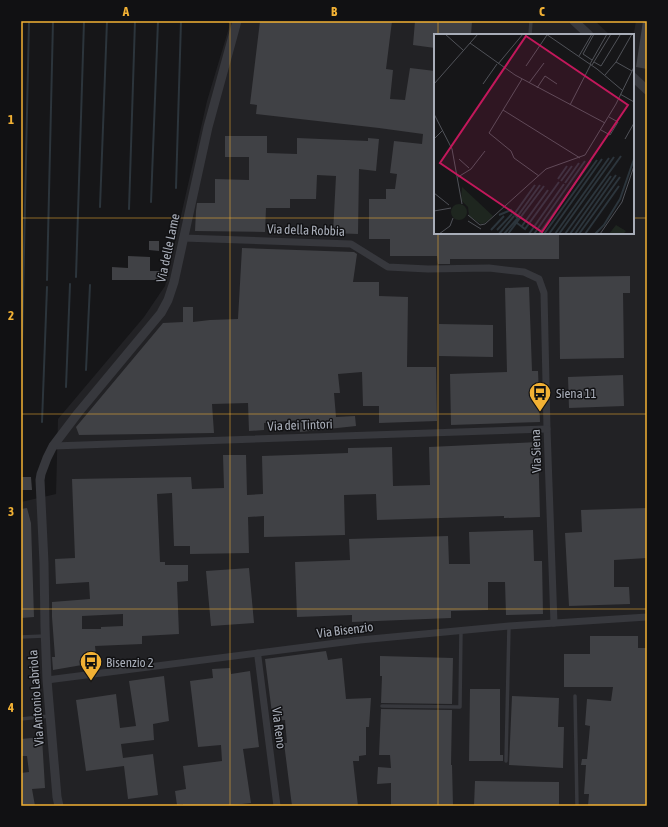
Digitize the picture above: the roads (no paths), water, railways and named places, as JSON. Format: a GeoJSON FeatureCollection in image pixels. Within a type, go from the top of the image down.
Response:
{"type":"FeatureCollection","features":[{"type":"Feature","properties":{"kind":"street","name":"Via delle Lame"},"geometry":{"type":"LineString","coordinates":[[53,446],[82,408],[162,313],[168,300],[174,282],[208,127],[237,21]]}},
{"type":"Feature","properties":{"kind":"street"},"geometry":{"type":"LineString","coordinates":[[574,21],[588,34]]}},
{"type":"Feature","properties":{"kind":"street"},"geometry":{"type":"LineString","coordinates":[[636,80],[647,90]]}},
{"type":"Feature","properties":{"kind":"street","name":"Via della Robbia"},"geometry":{"type":"LineString","coordinates":[[183,238],[351,244],[388,267],[428,269],[489,268],[524,272],[538,279]]}},
{"type":"Feature","properties":{"kind":"street","name":"Via Siena"},"geometry":{"type":"LineString","coordinates":[[538,279],[544,293],[554,623]]}},
{"type":"Feature","properties":{"kind":"street","name":"Via dei Tintori"},"geometry":{"type":"LineString","coordinates":[[53,446],[547,429]]}},
{"type":"Feature","properties":{"kind":"street","name":"Via Antonio Labriola"},"geometry":{"type":"LineString","coordinates":[[53,446],[45,462],[40,480],[47,680],[59,806]]}},
{"type":"Feature","properties":{"kind":"street","name":"Via Bisenzio"},"geometry":{"type":"LineString","coordinates":[[47,680],[360,640],[509,626],[647,618]]}},
{"type":"Feature","properties":{"kind":"street","name":"Via Reno"},"geometry":{"type":"LineString","coordinates":[[258,653],[277,806]]}},
{"type":"Feature","properties":{"kind":"lane"},"geometry":{"type":"LineString","coordinates":[[530,34],[531,21]]}},
{"type":"Feature","properties":{"kind":"lane"},"geometry":{"type":"LineString","coordinates":[[506,761],[509,626]]}},
{"type":"Feature","properties":{"kind":"lane"},"geometry":{"type":"LineString","coordinates":[[382,706],[460,707],[461,630]]}},
{"type":"Feature","properties":{"kind":"lane"},"geometry":{"type":"LineString","coordinates":[[21,637],[45,636]]}},
{"type":"Feature","properties":{"kind":"lane"},"geometry":{"type":"LineString","coordinates":[[575,696],[577,806]]}},
{"type":"Feature","properties":{"kind":"lane"},"geometry":{"type":"LineString","coordinates":[[21,718],[50,716]]}},
{"type":"Feature","properties":{"kind":"waterway"},"geometry":{"type":"LineString","coordinates":[[21,389],[29,21]]}},
{"type":"Feature","properties":{"kind":"waterway"},"geometry":{"type":"LineString","coordinates":[[47,280],[53,21]]}},
{"type":"Feature","properties":{"kind":"waterway"},"geometry":{"type":"LineString","coordinates":[[76,277],[84,21]]}},
{"type":"Feature","properties":{"kind":"waterway"},"geometry":{"type":"LineString","coordinates":[[100,207],[107,21]]}},
{"type":"Feature","properties":{"kind":"waterway"},"geometry":{"type":"LineString","coordinates":[[129,209],[135,21]]}},
{"type":"Feature","properties":{"kind":"waterway"},"geometry":{"type":"LineString","coordinates":[[151,202],[158,21]]}},
{"type":"Feature","properties":{"kind":"waterway"},"geometry":{"type":"LineString","coordinates":[[176,188],[181,21]]}},
{"type":"Feature","properties":{"kind":"waterway"},"geometry":{"type":"LineString","coordinates":[[66,387],[70,284]]}},
{"type":"Feature","properties":{"kind":"waterway"},"geometry":{"type":"LineString","coordinates":[[86,370],[90,285]]}},
{"type":"Feature","properties":{"kind":"waterway"},"geometry":{"type":"LineString","coordinates":[[42,422],[47,287]]}},
{"type":"Feature","properties":{"kind":"place","name":"Siena 11"},"geometry":{"type":"Point","coordinates":[540,412]}},
{"type":"Feature","properties":{"kind":"place","name":"Bisenzio 2"},"geometry":{"type":"Point","coordinates":[91,682]}}]}
